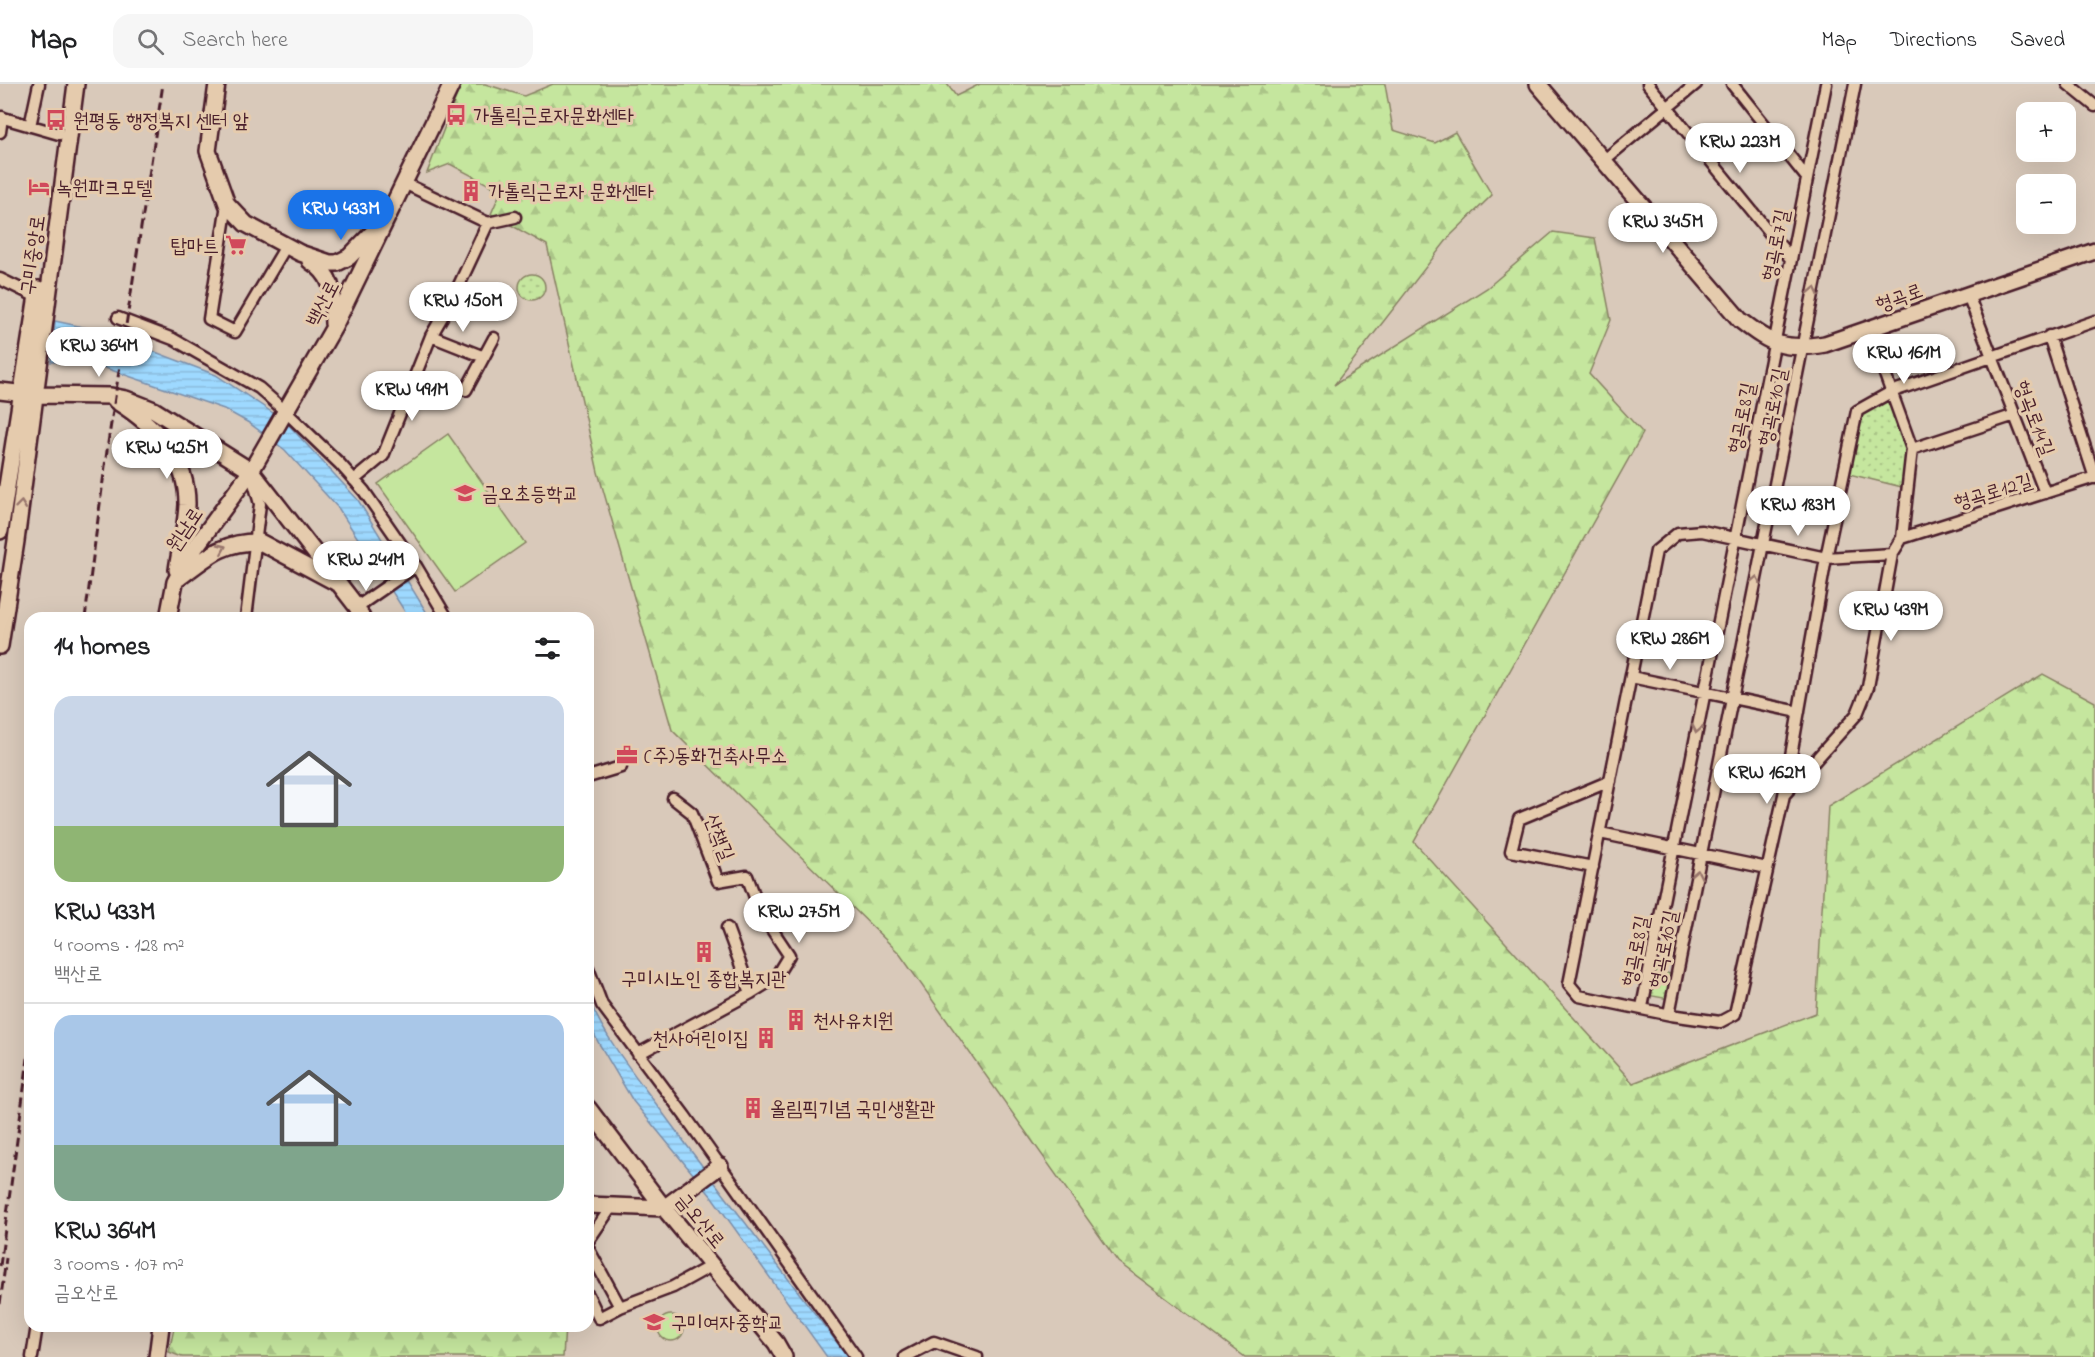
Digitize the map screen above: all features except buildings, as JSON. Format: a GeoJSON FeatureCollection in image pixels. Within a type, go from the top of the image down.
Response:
{"type":"FeatureCollection","features":[{"type":"Feature","properties":{"kind":"street"},"geometry":{"type":"LineString","coordinates":[[30,126],[39,84]]}},
{"type":"Feature","properties":{"kind":"street","name":"구미중앙로"},"geometry":{"type":"LineString","coordinates":[[0,646],[16,541],[37,297],[66,84]]}},
{"type":"Feature","properties":{"kind":"street","name":"구미중앙로"},"geometry":{"type":"LineString","coordinates":[[0,531],[28,394],[76,84]]}},
{"type":"Feature","properties":{"kind":"street"},"geometry":{"type":"LineString","coordinates":[[217,84],[208,151],[227,204],[246,224],[286,246],[327,274],[332,288],[333,327]]}},
{"type":"Feature","properties":{"kind":"street","name":"백산로"},"geometry":{"type":"LineString","coordinates":[[251,471],[333,327],[452,84]]}},
{"type":"Feature","properties":{"kind":"street","name":"형곡로"},"geometry":{"type":"LineString","coordinates":[[1538,84],[1740,321],[1759,334],[1788,347],[1802,348],[1825,344],[2095,251]]}},
{"type":"Feature","properties":{"kind":"street"},"geometry":{"type":"LineString","coordinates":[[1648,84],[1791,259]]}},
{"type":"Feature","properties":{"kind":"street"},"geometry":{"type":"LineString","coordinates":[[1603,161],[1696,84]]}},
{"type":"Feature","properties":{"kind":"street"},"geometry":{"type":"LineString","coordinates":[[1732,84],[1807,178]]}},
{"type":"Feature","properties":{"kind":"street","name":"형곡로7길"},"geometry":{"type":"LineString","coordinates":[[1774,342],[1826,84]]}},
{"type":"Feature","properties":{"kind":"street","name":"형곡로10길"},"geometry":{"type":"LineString","coordinates":[[1826,558],[1784,795],[1735,1014],[1720,1022],[1669,1014],[1856,84]]}},
{"type":"Feature","properties":{"kind":"street"},"geometry":{"type":"LineString","coordinates":[[2068,84],[2095,106]]}},
{"type":"Feature","properties":{"kind":"street"},"geometry":{"type":"LineString","coordinates":[[0,132],[1,117],[59,134]]}},
{"type":"Feature","properties":{"kind":"street"},"geometry":{"type":"LineString","coordinates":[[404,183],[488,223],[515,217]]}},
{"type":"Feature","properties":{"kind":"street"},"geometry":{"type":"LineString","coordinates":[[227,204],[209,319],[235,332],[286,246]]}},
{"type":"Feature","properties":{"kind":"street"},"geometry":{"type":"LineString","coordinates":[[286,246],[319,261],[337,263],[349,257],[390,214]]}},
{"type":"Feature","properties":{"kind":"street"},"geometry":{"type":"LineString","coordinates":[[354,480],[383,456],[431,336],[453,298],[488,223]]}},
{"type":"Feature","properties":{"kind":"street"},"geometry":{"type":"LineString","coordinates":[[0,279],[37,297]]}},
{"type":"Feature","properties":{"kind":"street","name":"형곡로14길"},"geometry":{"type":"LineString","coordinates":[[1968,295],[2045,493]]}},
{"type":"Feature","properties":{"kind":"street"},"geometry":{"type":"LineString","coordinates":[[118,318],[136,323],[182,344],[259,388],[285,411],[354,480],[416,566],[443,612]]}},
{"type":"Feature","properties":{"kind":"street"},"geometry":{"type":"LineString","coordinates":[[1826,558],[1857,411],[1891,392],[2095,321]]}},
{"type":"Feature","properties":{"kind":"street"},"geometry":{"type":"LineString","coordinates":[[1784,795],[1857,714],[1868,687],[1892,554],[1902,538],[1912,449],[1869,330]]}},
{"type":"Feature","properties":{"kind":"street"},"geometry":{"type":"LineString","coordinates":[[431,336],[484,357]]}},
{"type":"Feature","properties":{"kind":"street","name":"형곡로14길"},"geometry":{"type":"LineString","coordinates":[[2049,336],[2095,478]]}},
{"type":"Feature","properties":{"kind":"street"},"geometry":{"type":"LineString","coordinates":[[466,390],[495,338]]}},
{"type":"Feature","properties":{"kind":"street","name":"형곡로8길"},"geometry":{"type":"LineString","coordinates":[[1736,537],[1702,531],[1678,533],[1656,551],[1569,984],[1579,996],[1642,1007],[1736,537],[1774,342]]}},
{"type":"Feature","properties":{"kind":"street"},"geometry":{"type":"LineString","coordinates":[[0,391],[108,396],[126,399],[154,410],[251,471],[360,612],[416,566]]}},
{"type":"Feature","properties":{"kind":"street"},"geometry":{"type":"LineString","coordinates":[[108,396],[143,419],[161,436],[182,471],[187,506],[175,582]]}},
{"type":"Feature","properties":{"kind":"street"},"geometry":{"type":"LineString","coordinates":[[1912,449],[2014,415]]}},
{"type":"Feature","properties":{"kind":"street"},"geometry":{"type":"LineString","coordinates":[[247,612],[260,504],[251,471]]}},
{"type":"Feature","properties":{"kind":"street","name":"원남로"},"geometry":{"type":"LineString","coordinates":[[169,612],[175,582],[189,556],[251,471]]}},
{"type":"Feature","properties":{"kind":"street","name":"형곡로12길"},"geometry":{"type":"LineString","coordinates":[[1902,538],[2095,478]]}},
{"type":"Feature","properties":{"kind":"street"},"geometry":{"type":"LineString","coordinates":[[1736,537],[1826,558],[1892,554]]}},
{"type":"Feature","properties":{"kind":"street"},"geometry":{"type":"LineString","coordinates":[[175,582],[217,550],[237,543],[256,542],[340,585]]}},
{"type":"Feature","properties":{"kind":"street"},"geometry":{"type":"LineString","coordinates":[[1631,677],[1799,712]]}},
{"type":"Feature","properties":{"kind":"street"},"geometry":{"type":"LineString","coordinates":[[594,775],[621,767]]}},
{"type":"Feature","properties":{"kind":"street"},"geometry":{"type":"LineString","coordinates":[[1593,867],[1511,851],[1519,819],[1610,781]]}},
{"type":"Feature","properties":{"kind":"street","name":"산책길"},"geometry":{"type":"LineString","coordinates":[[638,1054],[775,978],[789,955],[761,914],[747,876],[718,882],[692,813],[674,798]]}},
{"type":"Feature","properties":{"kind":"street"},"geometry":{"type":"LineString","coordinates":[[1600,833],[1767,868]]}},
{"type":"Feature","properties":{"kind":"street"},"geometry":{"type":"LineString","coordinates":[[727,927],[751,993]]}},
{"type":"Feature","properties":{"kind":"street"},"geometry":{"type":"LineString","coordinates":[[594,984],[602,1005],[856,1357]]}},
{"type":"Feature","properties":{"kind":"street"},"geometry":{"type":"LineString","coordinates":[[1642,1007],[1669,1014]]}},
{"type":"Feature","properties":{"kind":"street","name":"금오산로"},"geometry":{"type":"LineString","coordinates":[[594,1116],[664,1208],[776,1343],[784,1357]]}},
{"type":"Feature","properties":{"kind":"street"},"geometry":{"type":"LineString","coordinates":[[594,1205],[664,1208],[720,1166]]}},
{"type":"Feature","properties":{"kind":"street"},"geometry":{"type":"LineString","coordinates":[[594,1232],[612,1206]]}},
{"type":"Feature","properties":{"kind":"street"},"geometry":{"type":"LineString","coordinates":[[594,1259],[620,1307]]}},
{"type":"Feature","properties":{"kind":"street"},"geometry":{"type":"LineString","coordinates":[[594,1308],[599,1318],[620,1307],[673,1287],[711,1266]]}},
{"type":"Feature","properties":{"kind":"street"},"geometry":{"type":"LineString","coordinates":[[32,1357],[36,1332]]}},
{"type":"Feature","properties":{"kind":"street"},"geometry":{"type":"LineString","coordinates":[[157,1357],[160,1332]]}},
{"type":"Feature","properties":{"kind":"street"},"geometry":{"type":"LineString","coordinates":[[905,1357],[934,1342],[976,1357]]}},
{"type":"Feature","properties":{"kind":"green space"},"geometry":{"type":"Polygon","coordinates":[[[461,84],[485,84],[524,96],[553,84],[947,84],[956,96],[980,84],[1385,84],[1393,130],[1435,143],[1455,132],[1492,195],[1450,236],[1334,385],[1487,288],[1553,232],[1595,238],[1611,320],[1589,374],[1643,433],[1414,842],[1633,1083],[1816,1013],[1828,806],[2043,674],[2095,702],[2095,1357],[1245,1357],[1118,1262],[899,953],[672,730],[598,472],[547,245],[491,214],[501,191],[450,164],[427,173],[461,84]]]}},
{"type":"Feature","properties":{"kind":"green space"},"geometry":{"type":"Polygon","coordinates":[[[532,274],[541,278],[545,287],[541,296],[532,300],[523,296],[519,287],[523,278],[532,274]]]}},
{"type":"Feature","properties":{"kind":"green space"},"geometry":{"type":"Polygon","coordinates":[[[1892,398],[1909,450],[1902,487],[1849,474],[1860,412],[1892,398]]]}},
{"type":"Feature","properties":{"kind":"green space"},"geometry":{"type":"Polygon","coordinates":[[[448,434],[525,543],[455,592],[378,484],[448,434]]]}},
{"type":"Feature","properties":{"kind":"green space"},"geometry":{"type":"Polygon","coordinates":[[[1650,969],[1675,975],[1669,999],[1647,995],[1650,969]]]}},
{"type":"Feature","properties":{"kind":"green space"},"geometry":{"type":"Polygon","coordinates":[[[671,1315],[680,1319],[684,1328],[680,1337],[671,1341],[662,1337],[658,1328],[662,1319],[671,1315]]]}},
{"type":"Feature","properties":{"kind":"green space"},"geometry":{"type":"Polygon","coordinates":[[[173,1332],[565,1332],[563,1357],[182,1357],[169,1352],[173,1332]]]}},
{"type":"Feature","properties":{"kind":"water"},"geometry":{"type":"Polygon","coordinates":[[[55,321],[97,330],[216,375],[285,421],[358,500],[426,612],[405,612],[339,509],[285,450],[249,423],[224,409],[85,361],[51,362],[55,321]]]}},
{"type":"Feature","properties":{"kind":"water"},"geometry":{"type":"Polygon","coordinates":[[[594,1012],[624,1061],[848,1357],[827,1357],[712,1197],[633,1101],[594,1034],[594,1012]]]}},
{"type":"Feature","properties":{"kind":"railway"},"geometry":{"type":"LineString","coordinates":[[86,612],[108,443],[163,84]]}},
{"type":"Feature","properties":{"kind":"railway"},"geometry":{"type":"LineString","coordinates":[[0,1266],[24,1088]]}},
{"type":"Feature","properties":{"kind":"railway"},"geometry":{"type":"LineString","coordinates":[[0,1304],[6,1258]]}},
{"type":"Feature","properties":{"kind":"place","name":"가톨릭근로자문화센타"},"geometry":{"type":"Point","coordinates":[456,115]}},
{"type":"Feature","properties":{"kind":"place","name":"원평동 행정복지 센터 앞"},"geometry":{"type":"Point","coordinates":[56,120]}},
{"type":"Feature","properties":{"kind":"place","name":"녹원파크모텔"},"geometry":{"type":"Point","coordinates":[39,187]}},
{"type":"Feature","properties":{"kind":"place","name":"가톨릭근로자 문화센타"},"geometry":{"type":"Point","coordinates":[471,191]}},
{"type":"Feature","properties":{"kind":"place","name":"탑마트"},"geometry":{"type":"Point","coordinates":[236,245]}},
{"type":"Feature","properties":{"kind":"place","name":"금오초등학교"},"geometry":{"type":"Point","coordinates":[465,493]}},
{"type":"Feature","properties":{"kind":"place","name":"(주)동화건축사무소"},"geometry":{"type":"Point","coordinates":[627,755]}},
{"type":"Feature","properties":{"kind":"place","name":"구미시노인 종합복지관"},"geometry":{"type":"Point","coordinates":[704,952]}},
{"type":"Feature","properties":{"kind":"place","name":"천사유치원"},"geometry":{"type":"Point","coordinates":[796,1020]}},
{"type":"Feature","properties":{"kind":"place","name":"천사어린이집"},"geometry":{"type":"Point","coordinates":[766,1038]}},
{"type":"Feature","properties":{"kind":"place","name":"올림픽기념 국민생활관"},"geometry":{"type":"Point","coordinates":[753,1108]}},
{"type":"Feature","properties":{"kind":"place","name":"구미여자중학교"},"geometry":{"type":"Point","coordinates":[654,1322]}}]}
